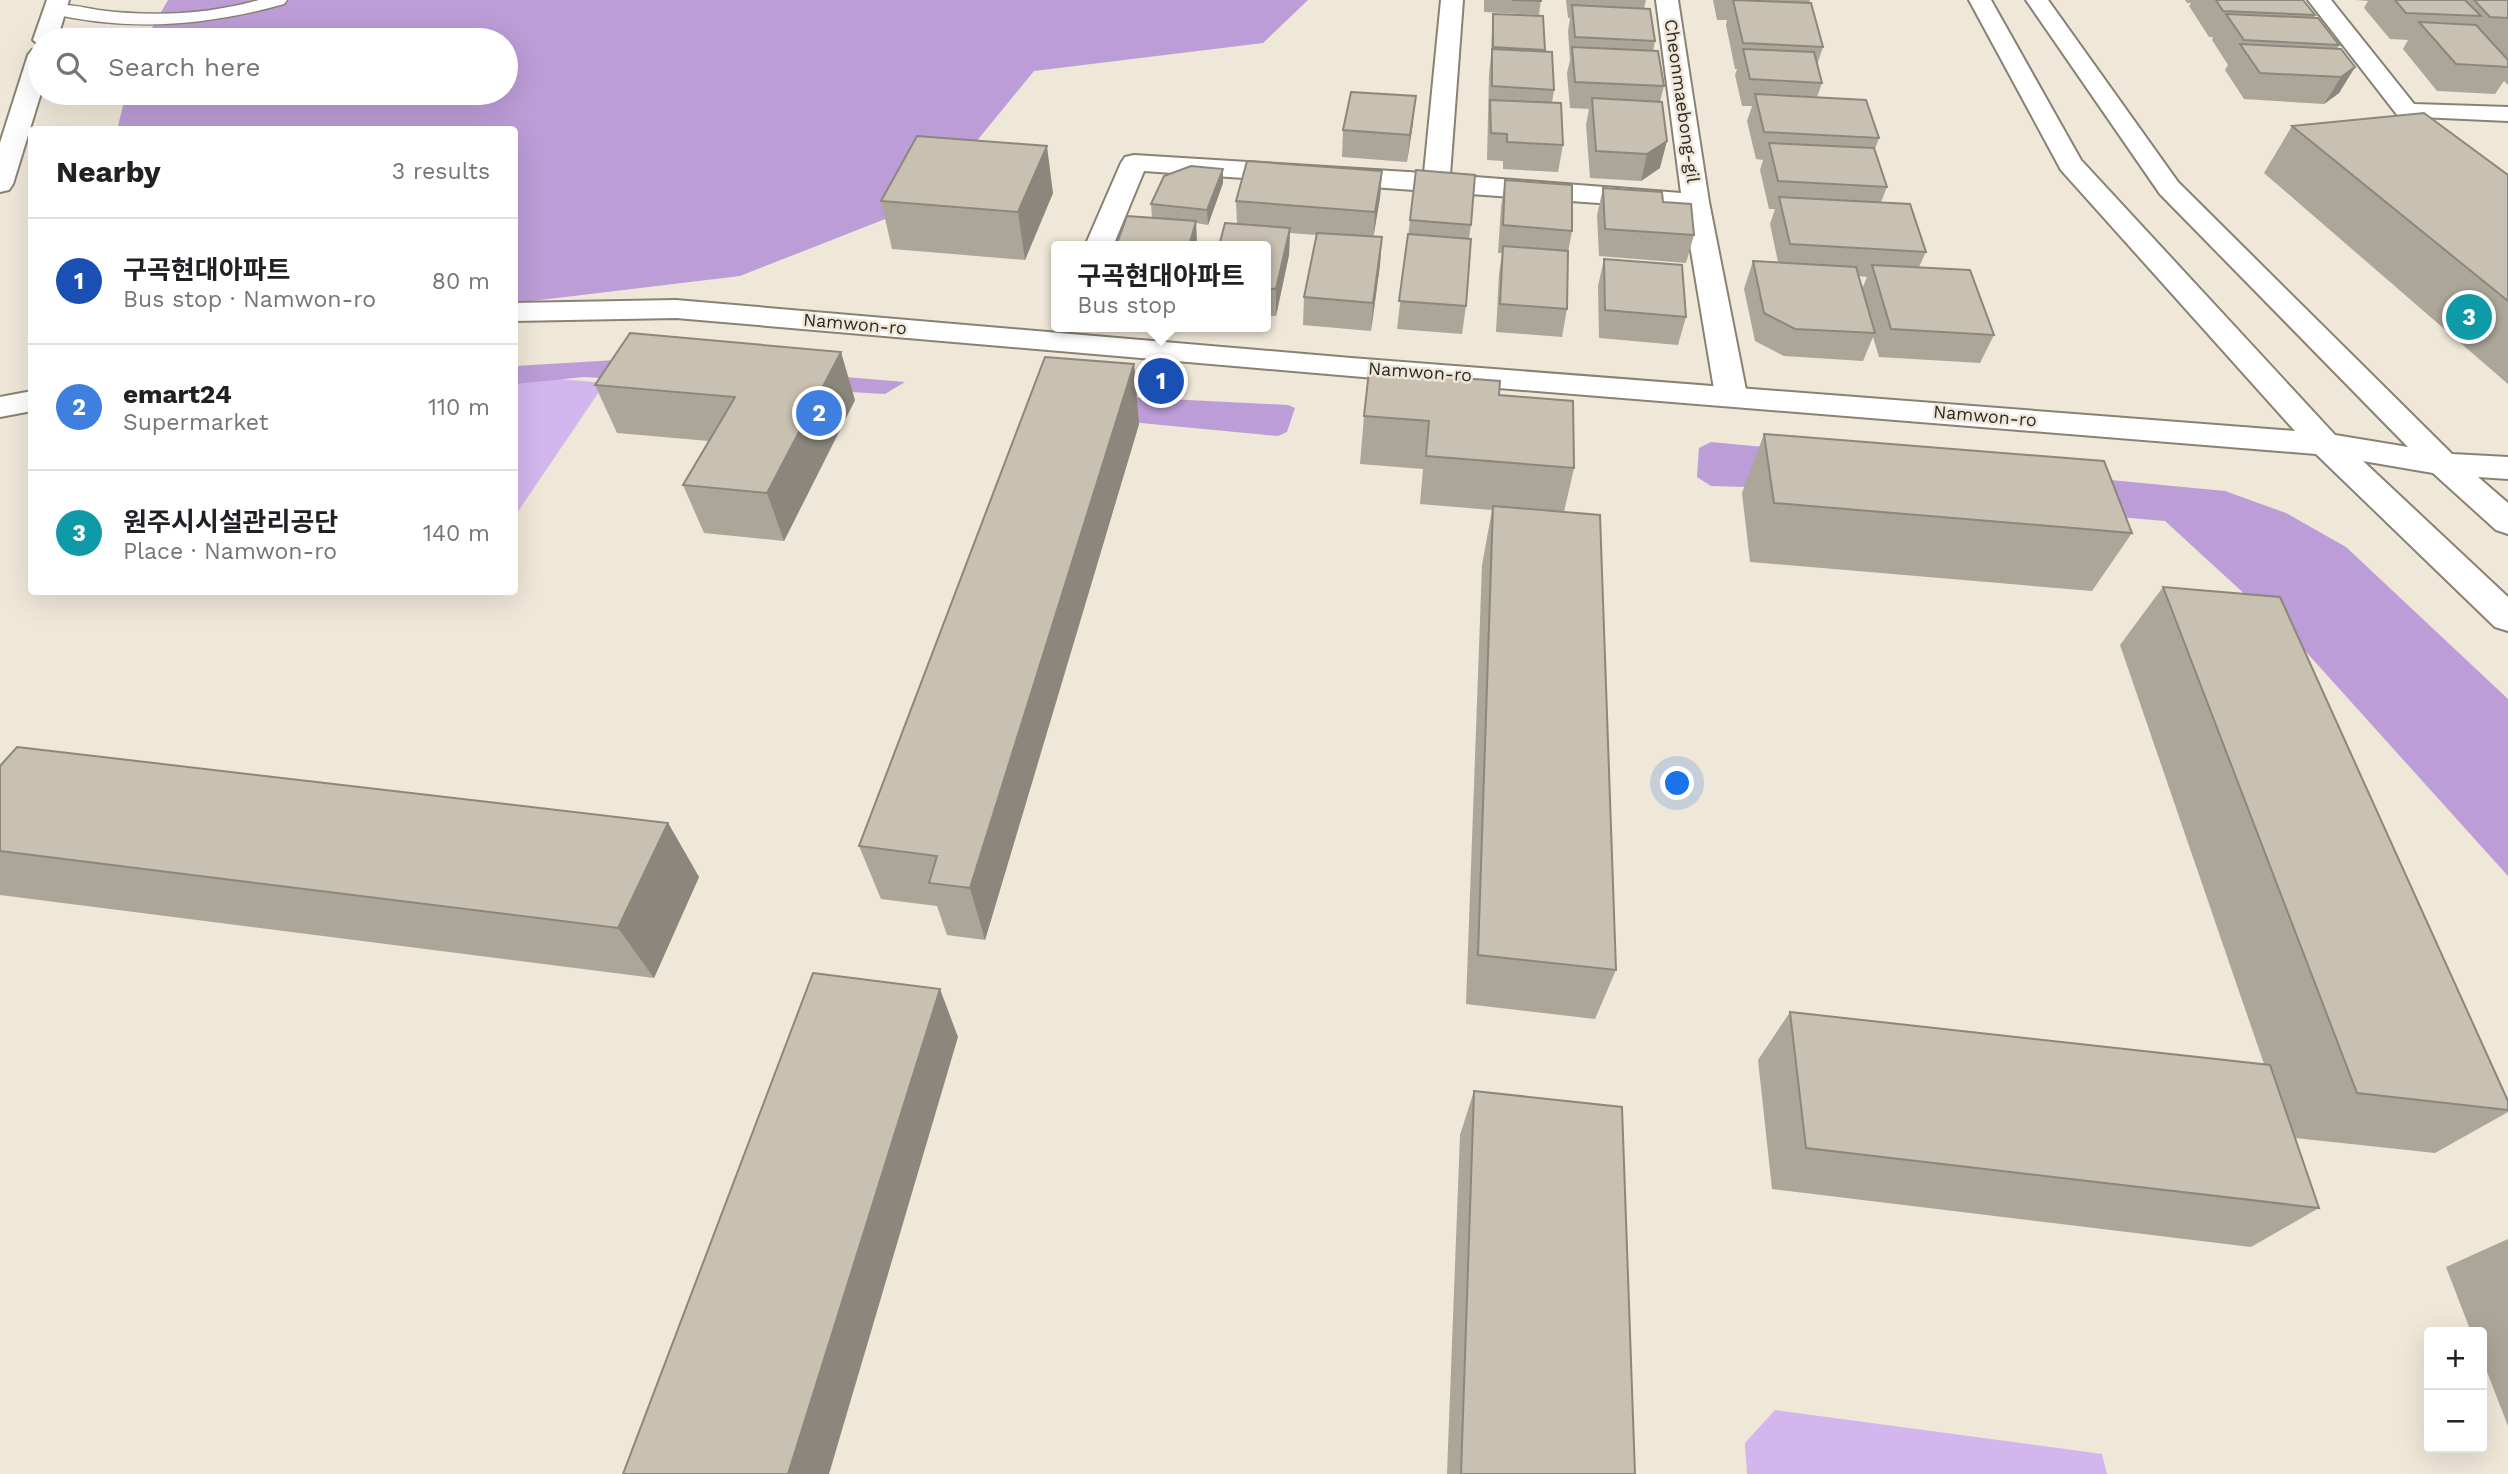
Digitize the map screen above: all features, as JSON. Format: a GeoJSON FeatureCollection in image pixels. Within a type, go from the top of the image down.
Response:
{"type":"FeatureCollection","features":[{"type":"Feature","properties":{"kind":"street"},"geometry":{"type":"LineString","coordinates":[[1436,182],[1452,0]]}},
{"type":"Feature","properties":{"kind":"street","name":"Cheonmaebong-gil"},"geometry":{"type":"LineString","coordinates":[[1667,0],[1696,202],[1731,395]]}},
{"type":"Feature","properties":{"kind":"street"},"geometry":{"type":"LineString","coordinates":[[1980,0],[2070,164],[2325,444],[2508,618]]}},
{"type":"Feature","properties":{"kind":"street"},"geometry":{"type":"LineString","coordinates":[[2037,0],[2169,188],[2443,464],[2508,522]]}},
{"type":"Feature","properties":{"kind":"street"},"geometry":{"type":"LineString","coordinates":[[2319,0],[2407,111],[2508,114]]}},
{"type":"Feature","properties":{"kind":"street"},"geometry":{"type":"LineString","coordinates":[[49,28],[57,5]]}},
{"type":"Feature","properties":{"kind":"street"},"geometry":{"type":"LineString","coordinates":[[0,184],[28,94]]}},
{"type":"Feature","properties":{"kind":"street","name":"Cheonmaebong-gil"},"geometry":{"type":"LineString","coordinates":[[1101,241],[1134,163],[1696,202]]}},
{"type":"Feature","properties":{"kind":"street","name":"Namwon-ro"},"geometry":{"type":"LineString","coordinates":[[518,312],[676,309],[1062,334],[1351,367],[2325,444],[2443,464],[2508,468]]}},
{"type":"Feature","properties":{"kind":"street"},"geometry":{"type":"LineString","coordinates":[[0,407],[28,402]]}},
{"type":"Feature","properties":{"kind":"lane"},"geometry":{"type":"LineString","coordinates":[[57,5],[118,20],[189,21],[278,0]]}},
{"type":"Feature","properties":{"kind":"shaded area"},"geometry":{"type":"Polygon","coordinates":[[[168,0],[1308,0],[1263,43],[1034,71],[926,203],[740,276],[518,303],[518,126],[118,126],[123,105],[518,105],[518,28],[152,28],[168,0]]]}},
{"type":"Feature","properties":{"kind":"shaded area"},"geometry":{"type":"Polygon","coordinates":[[[633,359],[905,382],[885,394],[584,377],[518,384],[518,366],[633,359]]]}},
{"type":"Feature","properties":{"kind":"shaded area"},"geometry":{"type":"Polygon","coordinates":[[[518,375],[605,383],[518,512],[518,375]]]}},
{"type":"Feature","properties":{"kind":"shaded area"},"geometry":{"type":"Polygon","coordinates":[[[1048,393],[1288,405],[1295,408],[1287,432],[1278,436],[1036,413],[1048,393]]]}},
{"type":"Feature","properties":{"kind":"shaded area"},"geometry":{"type":"Polygon","coordinates":[[[1711,442],[2225,491],[2286,513],[2346,547],[2508,699],[2508,876],[2298,643],[2165,521],[1780,488],[1711,486],[1697,477],[1699,448],[1711,442]]]}},
{"type":"Feature","properties":{"kind":"shaded area"},"geometry":{"type":"Polygon","coordinates":[[[1775,1410],[2102,1454],[2107,1474],[1747,1474],[1745,1443],[1775,1410]]]}},
{"type":"Feature","properties":{"kind":"building"},"geometry":{"type":"Polygon","coordinates":[[[1733,0],[1811,3],[1823,47],[1743,43],[1733,0]]]}},
{"type":"Feature","properties":{"kind":"building"},"geometry":{"type":"Polygon","coordinates":[[[2216,0],[2303,0],[2315,15],[2223,11],[2216,0]]]}},
{"type":"Feature","properties":{"kind":"building"},"geometry":{"type":"Polygon","coordinates":[[[2395,0],[2465,0],[2481,16],[2406,13],[2395,0]]]}},
{"type":"Feature","properties":{"kind":"building"},"geometry":{"type":"Polygon","coordinates":[[[2474,0],[2508,0],[2508,18],[2490,17],[2474,0]]]}},
{"type":"Feature","properties":{"kind":"building"},"geometry":{"type":"Polygon","coordinates":[[[1572,5],[1650,9],[1655,41],[1575,37],[1572,5]]]}},
{"type":"Feature","properties":{"kind":"building"},"geometry":{"type":"Polygon","coordinates":[[[1493,14],[1543,16],[1545,50],[1493,47],[1493,14]]]}},
{"type":"Feature","properties":{"kind":"building"},"geometry":{"type":"Polygon","coordinates":[[[2226,14],[2318,18],[2339,45],[2244,40],[2226,14]]]}},
{"type":"Feature","properties":{"kind":"building"},"geometry":{"type":"Polygon","coordinates":[[[2419,22],[2476,25],[2508,60],[2508,67],[2456,64],[2419,22]]]}},
{"type":"Feature","properties":{"kind":"building"},"geometry":{"type":"Polygon","coordinates":[[[2240,44],[2341,49],[2355,67],[2341,77],[2260,73],[2240,44]]]}},
{"type":"Feature","properties":{"kind":"building"},"geometry":{"type":"Polygon","coordinates":[[[1572,47],[1658,51],[1664,86],[1575,82],[1572,47]]]}},
{"type":"Feature","properties":{"kind":"building"},"geometry":{"type":"Polygon","coordinates":[[[1492,49],[1552,52],[1554,90],[1492,86],[1492,49]]]}},
{"type":"Feature","properties":{"kind":"building"},"geometry":{"type":"Polygon","coordinates":[[[1743,49],[1814,52],[1822,83],[1750,79],[1743,49]]]}},
{"type":"Feature","properties":{"kind":"building"},"geometry":{"type":"Polygon","coordinates":[[[1351,92],[1416,96],[1410,135],[1343,130],[1351,92]]]}},
{"type":"Feature","properties":{"kind":"building"},"geometry":{"type":"Polygon","coordinates":[[[1755,94],[1866,100],[1879,138],[1764,132],[1755,94]]]}},
{"type":"Feature","properties":{"kind":"building"},"geometry":{"type":"Polygon","coordinates":[[[1592,98],[1662,102],[1667,141],[1647,154],[1596,151],[1592,98]]]}},
{"type":"Feature","properties":{"kind":"building"},"geometry":{"type":"Polygon","coordinates":[[[1490,100],[1561,103],[1563,145],[1507,142],[1507,134],[1491,133],[1490,100]]]}},
{"type":"Feature","properties":{"kind":"building"},"geometry":{"type":"Polygon","coordinates":[[[2424,113],[2508,175],[2508,301],[2292,126],[2424,113]]]}},
{"type":"Feature","properties":{"kind":"building"},"geometry":{"type":"Polygon","coordinates":[[[917,136],[1047,146],[1018,212],[881,201],[917,136]]]}},
{"type":"Feature","properties":{"kind":"building"},"geometry":{"type":"Polygon","coordinates":[[[1769,143],[1874,148],[1887,187],[1778,181],[1769,143]]]}},
{"type":"Feature","properties":{"kind":"building"},"geometry":{"type":"Polygon","coordinates":[[[1247,161],[1382,171],[1375,212],[1236,201],[1247,161]]]}},
{"type":"Feature","properties":{"kind":"building"},"geometry":{"type":"Polygon","coordinates":[[[1191,166],[1223,169],[1207,210],[1151,204],[1164,176],[1191,166]]]}},
{"type":"Feature","properties":{"kind":"building"},"geometry":{"type":"Polygon","coordinates":[[[1416,170],[1475,175],[1471,225],[1410,220],[1416,170]]]}},
{"type":"Feature","properties":{"kind":"building"},"geometry":{"type":"Polygon","coordinates":[[[1505,180],[1572,185],[1572,231],[1503,225],[1505,180]]]}},
{"type":"Feature","properties":{"kind":"building"},"geometry":{"type":"Polygon","coordinates":[[[1603,188],[1662,192],[1663,202],[1691,204],[1694,235],[1605,229],[1603,188]]]}},
{"type":"Feature","properties":{"kind":"building"},"geometry":{"type":"Polygon","coordinates":[[[1779,197],[1910,204],[1926,252],[1790,244],[1779,197]]]}},
{"type":"Feature","properties":{"kind":"building"},"geometry":{"type":"Polygon","coordinates":[[[1127,216],[1196,221],[1190,241],[1118,241],[1127,216]]]}},
{"type":"Feature","properties":{"kind":"building"},"geometry":{"type":"Polygon","coordinates":[[[1225,223],[1290,228],[1276,289],[1271,288],[1271,241],[1220,241],[1225,223]]]}},
{"type":"Feature","properties":{"kind":"building"},"geometry":{"type":"Polygon","coordinates":[[[1317,233],[1382,237],[1373,303],[1304,297],[1317,233]]]}},
{"type":"Feature","properties":{"kind":"building"},"geometry":{"type":"Polygon","coordinates":[[[1408,234],[1471,239],[1466,306],[1399,301],[1408,234]]]}},
{"type":"Feature","properties":{"kind":"building"},"geometry":{"type":"Polygon","coordinates":[[[1503,246],[1568,251],[1567,309],[1500,304],[1503,246]]]}},
{"type":"Feature","properties":{"kind":"building"},"geometry":{"type":"Polygon","coordinates":[[[1604,259],[1682,265],[1686,317],[1605,310],[1604,259]]]}},
{"type":"Feature","properties":{"kind":"building"},"geometry":{"type":"Polygon","coordinates":[[[1753,261],[1856,267],[1875,333],[1795,329],[1764,313],[1753,261]]]}},
{"type":"Feature","properties":{"kind":"building"},"geometry":{"type":"Polygon","coordinates":[[[1872,265],[1970,270],[1994,335],[1891,329],[1872,265]]]}},
{"type":"Feature","properties":{"kind":"building"},"geometry":{"type":"Polygon","coordinates":[[[630,333],[841,352],[767,493],[683,485],[735,397],[595,385],[630,333]]]}},
{"type":"Feature","properties":{"kind":"building"},"geometry":{"type":"Polygon","coordinates":[[[1045,357],[1134,364],[970,888],[929,883],[937,856],[859,846],[1045,357]]]}},
{"type":"Feature","properties":{"kind":"building"},"geometry":{"type":"Polygon","coordinates":[[[1369,371],[1500,381],[1499,395],[1573,401],[1574,468],[1426,456],[1429,421],[1364,416],[1369,371]]]}},
{"type":"Feature","properties":{"kind":"building"},"geometry":{"type":"Polygon","coordinates":[[[1764,434],[2104,461],[2132,533],[1774,503],[1764,434]]]}},
{"type":"Feature","properties":{"kind":"building"},"geometry":{"type":"Polygon","coordinates":[[[1493,506],[1600,515],[1616,970],[1478,955],[1493,506]]]}},
{"type":"Feature","properties":{"kind":"building"},"geometry":{"type":"Polygon","coordinates":[[[2163,587],[2280,597],[2508,1101],[2508,1110],[2357,1093],[2163,587]]]}},
{"type":"Feature","properties":{"kind":"building"},"geometry":{"type":"Polygon","coordinates":[[[17,747],[668,823],[618,928],[0,851],[0,766],[17,747]]]}},
{"type":"Feature","properties":{"kind":"building"},"geometry":{"type":"Polygon","coordinates":[[[813,973],[940,989],[788,1474],[623,1474],[813,973]]]}},
{"type":"Feature","properties":{"kind":"building"},"geometry":{"type":"Polygon","coordinates":[[[1790,1012],[2270,1065],[2319,1208],[1806,1148],[1790,1012]]]}},
{"type":"Feature","properties":{"kind":"building"},"geometry":{"type":"Polygon","coordinates":[[[1474,1091],[1622,1107],[1635,1474],[1461,1474],[1474,1091]]]}},
{"type":"Feature","properties":{"kind":"place","name":"원주시시설관리공단"},"geometry":{"type":"Point","coordinates":[2469,317]}},
{"type":"Feature","properties":{"kind":"place","name":"구곡현대아파트"},"geometry":{"type":"Point","coordinates":[1161,381]}},
{"type":"Feature","properties":{"kind":"place","name":"emart24"},"geometry":{"type":"Point","coordinates":[819,413]}}]}
